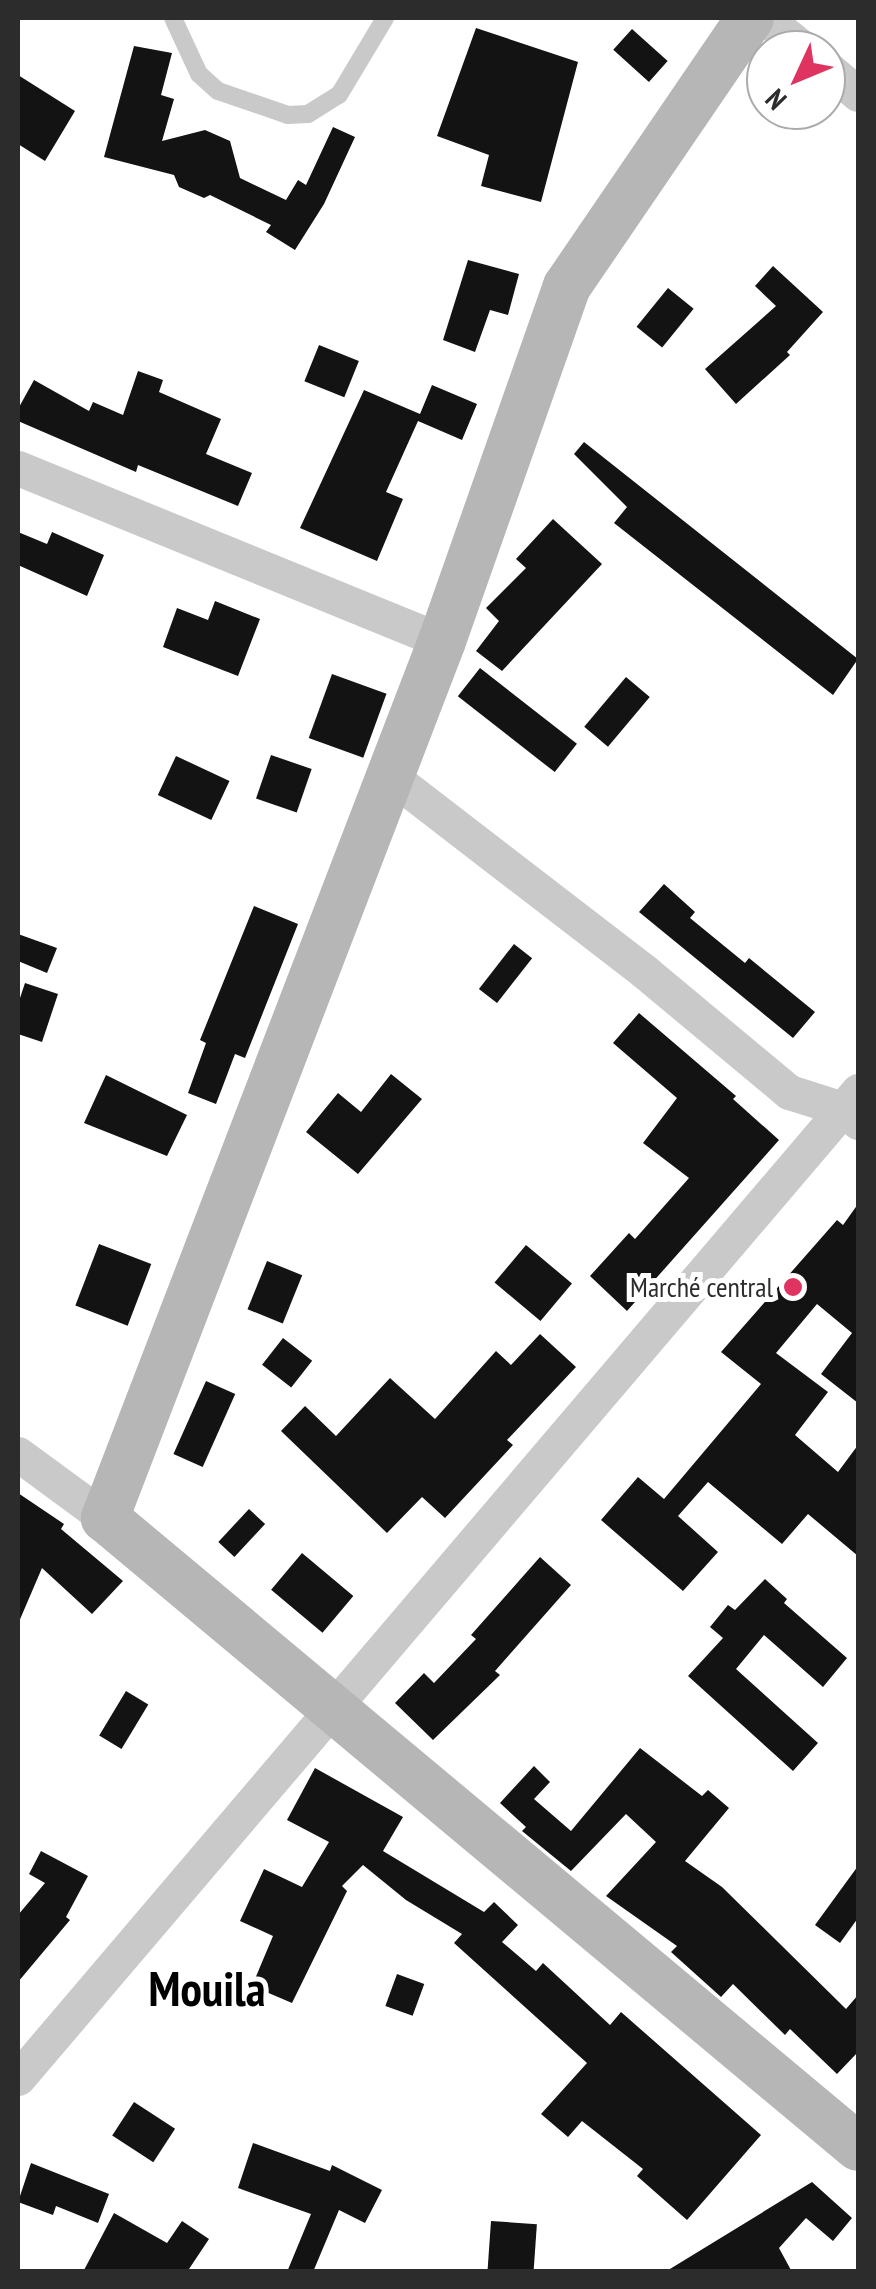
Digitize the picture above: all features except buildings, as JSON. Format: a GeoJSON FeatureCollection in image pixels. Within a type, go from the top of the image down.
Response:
{"type":"FeatureCollection","features":[{"type":"Feature","properties":{"kind":"street"},"geometry":{"type":"LineString","coordinates":[[105,1518],[442,641],[567,286],[750,18]]}},
{"type":"Feature","properties":{"kind":"street"},"geometry":{"type":"LineString","coordinates":[[18,468],[442,641]]}},
{"type":"Feature","properties":{"kind":"street"},"geometry":{"type":"LineString","coordinates":[[18,2078],[853,1108],[789,1092],[645,972],[388,774]]}},
{"type":"Feature","properties":{"kind":"street"},"geometry":{"type":"LineString","coordinates":[[18,1454],[105,1518],[858,2146]]}},
{"type":"Feature","properties":{"kind":"lane"},"geometry":{"type":"LineString","coordinates":[[173,18],[200,74],[218,91],[288,116],[308,114],[339,95],[385,18]]}},
{"type":"Feature","properties":{"kind":"place","name":"Marché central"},"geometry":{"type":"Point","coordinates":[793,1287]}},
{"type":"Feature","properties":{"kind":"district","name":"Mouila"},"geometry":{"type":"Point","coordinates":[207,1989]}}]}
